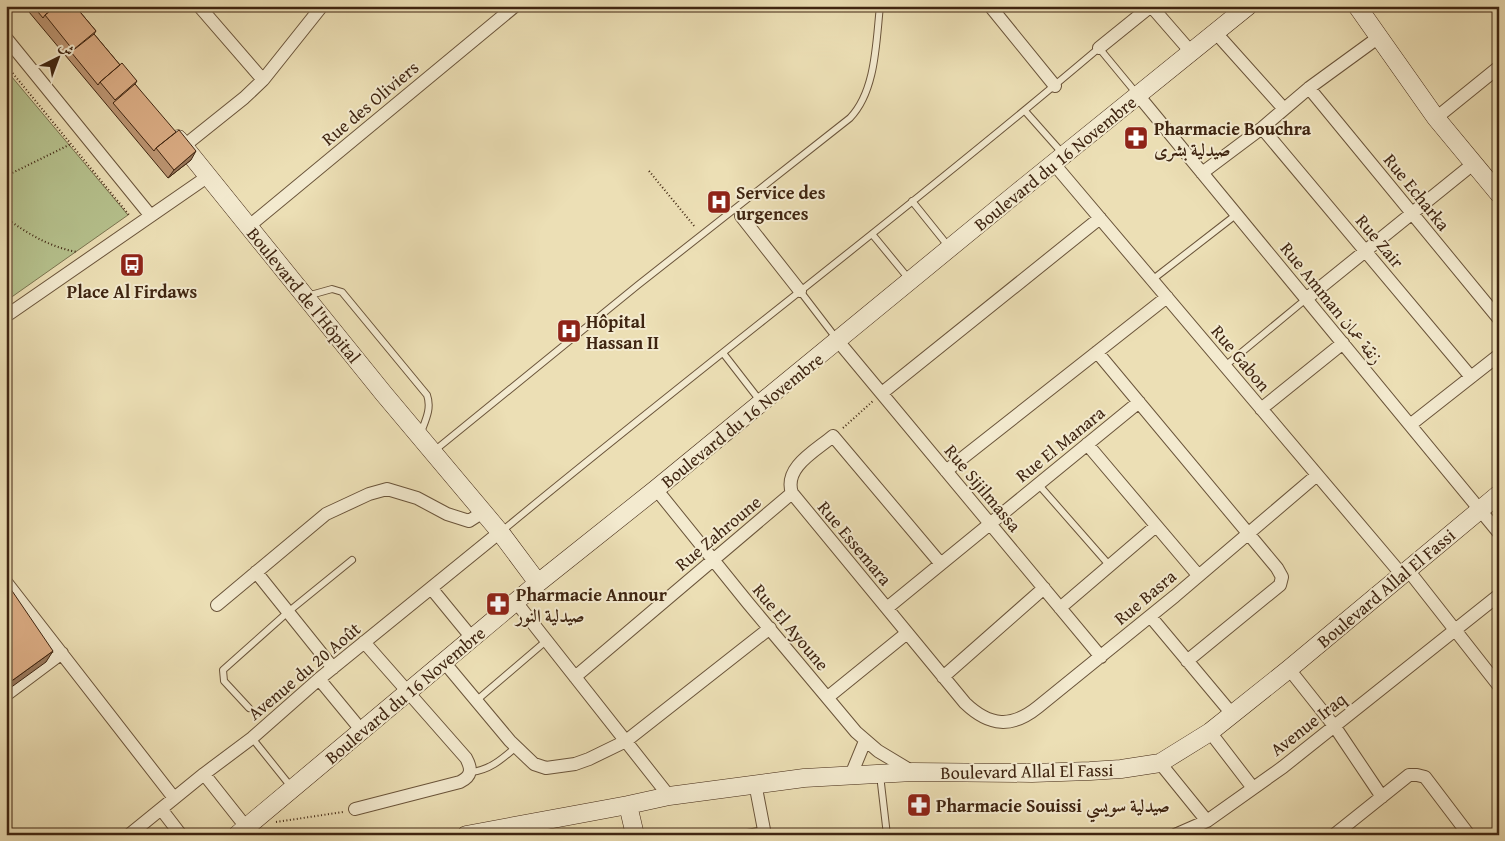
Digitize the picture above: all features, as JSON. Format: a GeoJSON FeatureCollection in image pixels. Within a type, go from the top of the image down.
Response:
{"type":"FeatureCollection","features":[{"type":"Feature","properties":{"kind":"street"},"geometry":{"type":"LineString","coordinates":[[199,6],[263,80]]}},
{"type":"Feature","properties":{"kind":"street"},"geometry":{"type":"LineString","coordinates":[[184,146],[244,98],[263,80],[322,6]]}},
{"type":"Feature","properties":{"kind":"street"},"geometry":{"type":"LineString","coordinates":[[990,6],[1054,86]]}},
{"type":"Feature","properties":{"kind":"street"},"geometry":{"type":"LineString","coordinates":[[1099,48],[1151,6],[1191,52]]}},
{"type":"Feature","properties":{"kind":"street","name":"Boulevard du 16 Novembre"},"geometry":{"type":"LineString","coordinates":[[242,832],[538,583],[762,403],[1248,6]]}},
{"type":"Feature","properties":{"kind":"street"},"geometry":{"type":"LineString","coordinates":[[1357,6],[1436,118],[1499,194]]}},
{"type":"Feature","properties":{"kind":"street","name":"Rue des Oliviers"},"geometry":{"type":"LineString","coordinates":[[248,226],[512,7]]}},
{"type":"Feature","properties":{"kind":"street"},"geometry":{"type":"LineString","coordinates":[[1216,33],[1284,109]]}},
{"type":"Feature","properties":{"kind":"street"},"geometry":{"type":"LineString","coordinates":[[1202,173],[1262,128],[1309,88],[1378,37]]}},
{"type":"Feature","properties":{"kind":"street"},"geometry":{"type":"LineString","coordinates":[[6,38],[150,215]]}},
{"type":"Feature","properties":{"kind":"street"},"geometry":{"type":"LineString","coordinates":[[1436,118],[1499,67]]}},
{"type":"Feature","properties":{"kind":"street","name":"Rue Echarka"},"geometry":{"type":"LineString","coordinates":[[1309,88],[1499,319]]}},
{"type":"Feature","properties":{"kind":"street","name":"Rue Amman زنقة عمان"},"geometry":{"type":"LineString","coordinates":[[1138,95],[1499,533]]}},
{"type":"Feature","properties":{"kind":"street","name":"Boulevard de l'Hôpital"},"geometry":{"type":"LineString","coordinates":[[166,125],[500,532],[538,583]]}},
{"type":"Feature","properties":{"kind":"street","name":"Rue Zair"},"geometry":{"type":"LineString","coordinates":[[1262,128],[1471,376]]}},
{"type":"Feature","properties":{"kind":"street","name":"Rue Gabon"},"geometry":{"type":"LineString","coordinates":[[1059,159],[1100,218],[1317,475],[1455,630],[1499,686]]}},
{"type":"Feature","properties":{"kind":"street"},"geometry":{"type":"LineString","coordinates":[[1306,299],[1473,164]]}},
{"type":"Feature","properties":{"kind":"street"},"geometry":{"type":"LineString","coordinates":[[6,316],[207,176]]}},
{"type":"Feature","properties":{"kind":"street"},"geometry":{"type":"LineString","coordinates":[[741,216],[800,291]]}},
{"type":"Feature","properties":{"kind":"street"},"geometry":{"type":"LineString","coordinates":[[882,393],[1100,218]]}},
{"type":"Feature","properties":{"kind":"street"},"geometry":{"type":"LineString","coordinates":[[946,471],[1166,297]]}},
{"type":"Feature","properties":{"kind":"street","name":"Rue Sijilmassa"},"geometry":{"type":"LineString","coordinates":[[838,341],[1101,656]]}},
{"type":"Feature","properties":{"kind":"street"},"geometry":{"type":"LineString","coordinates":[[1261,409],[1342,343]]}},
{"type":"Feature","properties":{"kind":"street"},"geometry":{"type":"LineString","coordinates":[[1097,352],[1277,568],[1282,577],[1280,585],[1188,661]]}},
{"type":"Feature","properties":{"kind":"street"},"geometry":{"type":"LineString","coordinates":[[1410,425],[1499,355]]}},
{"type":"Feature","properties":{"kind":"street","name":"Rue El Manara"},"geometry":{"type":"LineString","coordinates":[[887,608],[1139,402]]}},
{"type":"Feature","properties":{"kind":"street"},"geometry":{"type":"LineString","coordinates":[[792,493],[790,480],[799,464],[833,436],[941,564]]}},
{"type":"Feature","properties":{"kind":"street"},"geometry":{"type":"LineString","coordinates":[[1087,444],[1198,575]]}},
{"type":"Feature","properties":{"kind":"street","name":"Rue Basra"},"geometry":{"type":"LineString","coordinates":[[986,718],[1008,722],[1025,717],[1249,534],[1317,475]]}},
{"type":"Feature","properties":{"kind":"street"},"geometry":{"type":"LineString","coordinates":[[217,605],[326,514],[368,494],[388,489],[417,498],[447,514],[469,521],[483,512]]}},
{"type":"Feature","properties":{"kind":"street","name":"Rue El Ayoune"},"geometry":{"type":"LineString","coordinates":[[656,489],[865,741],[913,772]]}},
{"type":"Feature","properties":{"kind":"street","name":"Rue Zahroune"},"geometry":{"type":"LineString","coordinates":[[575,677],[792,493]]}},
{"type":"Feature","properties":{"kind":"street","name":"Rue Essemara"},"geometry":{"type":"LineString","coordinates":[[792,493],[943,677],[972,710],[986,718]]}},
{"type":"Feature","properties":{"kind":"street","name":"Boulevard Allal El Fassi"},"geometry":{"type":"LineString","coordinates":[[466,835],[669,796],[755,783],[913,772],[1080,772],[1121,769],[1160,762],[1210,732],[1289,669],[1499,494]]}},
{"type":"Feature","properties":{"kind":"street"},"geometry":{"type":"LineString","coordinates":[[1060,608],[1156,526]]}},
{"type":"Feature","properties":{"kind":"street","name":"Avenue du 20 Août"},"geometry":{"type":"LineString","coordinates":[[129,835],[252,738],[319,679],[500,532]]}},
{"type":"Feature","properties":{"kind":"street"},"geometry":{"type":"LineString","coordinates":[[256,572],[333,668]]}},
{"type":"Feature","properties":{"kind":"street"},"geometry":{"type":"LineString","coordinates":[[6,582],[174,798]]}},
{"type":"Feature","properties":{"kind":"street"},"geometry":{"type":"LineString","coordinates":[[431,588],[472,638]]}},
{"type":"Feature","properties":{"kind":"street"},"geometry":{"type":"LineString","coordinates":[[943,677],[1044,588]]}},
{"type":"Feature","properties":{"kind":"street","name":"Avenue Iraq"},"geometry":{"type":"LineString","coordinates":[[1175,835],[1207,821],[1253,788],[1335,727],[1499,596]]}},
{"type":"Feature","properties":{"kind":"street"},"geometry":{"type":"LineString","coordinates":[[516,602],[669,796]]}},
{"type":"Feature","properties":{"kind":"street"},"geometry":{"type":"LineString","coordinates":[[1150,616],[1232,714]]}},
{"type":"Feature","properties":{"kind":"street"},"geometry":{"type":"LineString","coordinates":[[444,662],[516,747],[534,764],[546,768],[575,764],[626,741],[770,628]]}},
{"type":"Feature","properties":{"kind":"street"},"geometry":{"type":"LineString","coordinates":[[828,697],[907,634]]}},
{"type":"Feature","properties":{"kind":"street"},"geometry":{"type":"LineString","coordinates":[[355,809],[460,782],[467,778],[471,772],[466,758],[364,642]]}},
{"type":"Feature","properties":{"kind":"street"},"geometry":{"type":"LineString","coordinates":[[6,694],[62,654]]}},
{"type":"Feature","properties":{"kind":"street"},"geometry":{"type":"LineString","coordinates":[[1289,669],[1335,727],[1382,797]]}},
{"type":"Feature","properties":{"kind":"street"},"geometry":{"type":"LineString","coordinates":[[319,679],[362,731]]}},
{"type":"Feature","properties":{"kind":"street"},"geometry":{"type":"LineString","coordinates":[[1210,732],[1253,788]]}},
{"type":"Feature","properties":{"kind":"street"},"geometry":{"type":"LineString","coordinates":[[851,775],[865,741]]}},
{"type":"Feature","properties":{"kind":"street"},"geometry":{"type":"LineString","coordinates":[[1160,762],[1207,821]]}},
{"type":"Feature","properties":{"kind":"street"},"geometry":{"type":"LineString","coordinates":[[204,774],[242,832]]}},
{"type":"Feature","properties":{"kind":"street"},"geometry":{"type":"LineString","coordinates":[[1334,835],[1409,775],[1417,774],[1425,777],[1469,835]]}},
{"type":"Feature","properties":{"kind":"street"},"geometry":{"type":"LineString","coordinates":[[755,783],[765,832]]}},
{"type":"Feature","properties":{"kind":"street"},"geometry":{"type":"LineString","coordinates":[[628,805],[634,835]]}},
{"type":"Feature","properties":{"kind":"street"},"geometry":{"type":"LineString","coordinates":[[161,809],[181,835]]}},
{"type":"Feature","properties":{"kind":"lane"},"geometry":{"type":"LineString","coordinates":[[433,452],[702,234],[850,118],[858,109],[871,76],[880,6]]}},
{"type":"Feature","properties":{"kind":"lane"},"geometry":{"type":"LineString","coordinates":[[500,532],[1025,111],[1099,48],[1138,95]]}},
{"type":"Feature","properties":{"kind":"lane"},"geometry":{"type":"LineString","coordinates":[[1025,111],[1059,159]]}},
{"type":"Feature","properties":{"kind":"lane"},"geometry":{"type":"LineString","coordinates":[[912,202],[950,248]]}},
{"type":"Feature","properties":{"kind":"lane"},"geometry":{"type":"LineString","coordinates":[[1152,280],[1237,214]]}},
{"type":"Feature","properties":{"kind":"lane"},"geometry":{"type":"LineString","coordinates":[[872,234],[910,281]]}},
{"type":"Feature","properties":{"kind":"lane"},"geometry":{"type":"LineString","coordinates":[[306,296],[332,290],[342,292],[427,395],[430,410],[420,436]]}},
{"type":"Feature","properties":{"kind":"lane"},"geometry":{"type":"LineString","coordinates":[[800,291],[838,341]]}},
{"type":"Feature","properties":{"kind":"lane"},"geometry":{"type":"LineString","coordinates":[[1225,366],[1306,299]]}},
{"type":"Feature","properties":{"kind":"lane"},"geometry":{"type":"LineString","coordinates":[[723,353],[762,403]]}},
{"type":"Feature","properties":{"kind":"lane"},"geometry":{"type":"LineString","coordinates":[[1038,484],[1110,566]]}},
{"type":"Feature","properties":{"kind":"lane"},"geometry":{"type":"LineString","coordinates":[[249,708],[224,680],[223,670],[288,612],[352,560]]}},
{"type":"Feature","properties":{"kind":"lane"},"geometry":{"type":"LineString","coordinates":[[476,700],[546,641]]}},
{"type":"Feature","properties":{"kind":"lane"},"geometry":{"type":"LineString","coordinates":[[252,738],[292,788]]}},
{"type":"Feature","properties":{"kind":"lane"},"geometry":{"type":"LineString","coordinates":[[471,772],[486,769],[516,747]]}},
{"type":"Feature","properties":{"kind":"lane"},"geometry":{"type":"LineString","coordinates":[[880,774],[887,835]]}},
{"type":"Feature","properties":{"kind":"lane"},"geometry":{"type":"LineString","coordinates":[[736,835],[765,832]]}},
{"type":"Feature","properties":{"kind":"path"},"geometry":{"type":"LineString","coordinates":[[6,65],[131,218]]}},
{"type":"Feature","properties":{"kind":"path"},"geometry":{"type":"LineString","coordinates":[[6,176],[71,144]]}},
{"type":"Feature","properties":{"kind":"path"},"geometry":{"type":"LineString","coordinates":[[649,171],[702,234]]}},
{"type":"Feature","properties":{"kind":"path"},"geometry":{"type":"LineString","coordinates":[[6,218],[43,242],[80,253],[72,258]]}},
{"type":"Feature","properties":{"kind":"path"},"geometry":{"type":"LineString","coordinates":[[833,436],[882,393]]}},
{"type":"Feature","properties":{"kind":"path"},"geometry":{"type":"LineString","coordinates":[[275,822],[355,809]]}},
{"type":"Feature","properties":{"kind":"green space"},"geometry":{"type":"Polygon","coordinates":[[[6,70],[128,215],[6,301],[6,70]]]}},
{"type":"Feature","properties":{"kind":"building"},"geometry":{"type":"Polygon","coordinates":[[[33,6],[56,6],[43,18],[33,6]]]}},
{"type":"Feature","properties":{"kind":"building"},"geometry":{"type":"Polygon","coordinates":[[[56,6],[75,6],[96,31],[73,50],[45,15],[56,6]]]}},
{"type":"Feature","properties":{"kind":"building"},"geometry":{"type":"Polygon","coordinates":[[[94,34],[120,65],[98,85],[71,52],[94,34]]]}},
{"type":"Feature","properties":{"kind":"building"},"geometry":{"type":"Polygon","coordinates":[[[122,63],[137,81],[115,100],[100,82],[122,63]]]}},
{"type":"Feature","properties":{"kind":"building"},"geometry":{"type":"Polygon","coordinates":[[[135,84],[176,132],[154,151],[113,103],[135,84]]]}},
{"type":"Feature","properties":{"kind":"building"},"geometry":{"type":"Polygon","coordinates":[[[179,130],[196,151],[174,170],[156,148],[179,130]]]}},
{"type":"Feature","properties":{"kind":"building"},"geometry":{"type":"Polygon","coordinates":[[[6,582],[53,651],[6,685],[6,582]]]}},
{"type":"Feature","properties":{"kind":"place","name":"Pharmacie Bouchra صيدلية بشرى"},"geometry":{"type":"Point","coordinates":[1136,138]}},
{"type":"Feature","properties":{"kind":"place","name":"Service des urgences"},"geometry":{"type":"Point","coordinates":[719,202]}},
{"type":"Feature","properties":{"kind":"place","name":"Place Al Firdaws"},"geometry":{"type":"Point","coordinates":[132,265]}},
{"type":"Feature","properties":{"kind":"place","name":"Hôpital Hassan II"},"geometry":{"type":"Point","coordinates":[569,331]}},
{"type":"Feature","properties":{"kind":"place","name":"Pharmacie Annour صيدلية النور"},"geometry":{"type":"Point","coordinates":[498,604]}},
{"type":"Feature","properties":{"kind":"place","name":"Pharmacie Souissi صيدلية سويسي"},"geometry":{"type":"Point","coordinates":[919,805]}}]}
